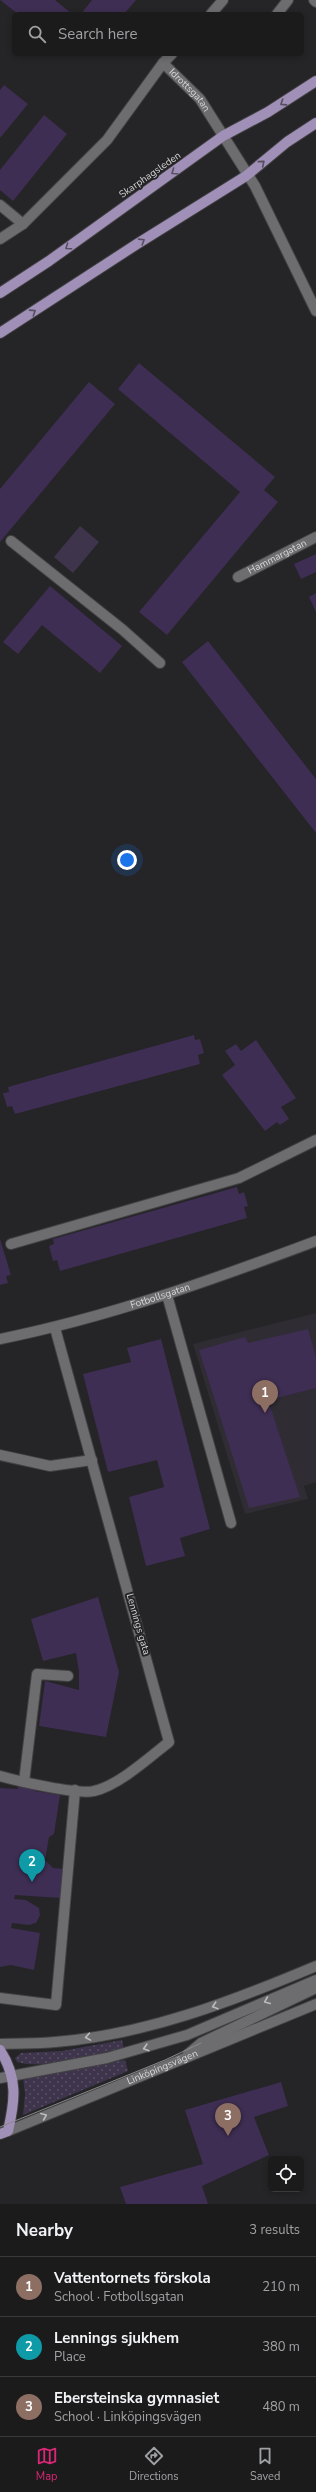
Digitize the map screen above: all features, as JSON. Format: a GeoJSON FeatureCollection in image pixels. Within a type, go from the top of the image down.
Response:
{"type":"FeatureCollection","features":[{"type":"Feature","properties":{"kind":"main road","name":"Skarphagsleden"},"geometry":{"type":"LineString","coordinates":[[0,292],[55,256],[223,136],[268,112],[316,82]]}},
{"type":"Feature","properties":{"kind":"main road"},"geometry":{"type":"LineString","coordinates":[[0,333],[137,244],[246,176],[287,142],[316,123]]}},
{"type":"Feature","properties":{"kind":"main road"},"geometry":{"type":"LineString","coordinates":[[0,2050],[12,2075],[14,2107],[4,2133]]}},
{"type":"Feature","properties":{"kind":"street"},"geometry":{"type":"LineString","coordinates":[[213,12],[223,0]]}},
{"type":"Feature","properties":{"kind":"street"},"geometry":{"type":"LineString","coordinates":[[279,12],[288,0]]}},
{"type":"Feature","properties":{"kind":"street"},"geometry":{"type":"LineString","coordinates":[[163,63],[170,56]]}},
{"type":"Feature","properties":{"kind":"street","name":"Idrottsgatan"},"geometry":{"type":"LineString","coordinates":[[0,239],[24,224],[107,140],[163,63],[200,100],[246,176],[255,186],[316,311]]}},
{"type":"Feature","properties":{"kind":"street"},"geometry":{"type":"LineString","coordinates":[[0,204],[24,224]]}},
{"type":"Feature","properties":{"kind":"street","name":"Hammargatan"},"geometry":{"type":"LineString","coordinates":[[238,577],[316,537]]}},
{"type":"Feature","properties":{"kind":"street"},"geometry":{"type":"LineString","coordinates":[[11,541],[123,630],[160,663]]}},
{"type":"Feature","properties":{"kind":"street"},"geometry":{"type":"LineString","coordinates":[[12,1244],[239,1178],[316,1140]]}},
{"type":"Feature","properties":{"kind":"street","name":"Fotbollsgatan"},"geometry":{"type":"LineString","coordinates":[[0,1339],[55,1328],[167,1295],[316,1241]]}},
{"type":"Feature","properties":{"kind":"street"},"geometry":{"type":"LineString","coordinates":[[167,1295],[230,1523]]}},
{"type":"Feature","properties":{"kind":"street","name":"Lennings gata"},"geometry":{"type":"LineString","coordinates":[[0,1776],[24,1782],[75,1790],[94,1791],[125,1776],[169,1742],[55,1328]]}},
{"type":"Feature","properties":{"kind":"street"},"geometry":{"type":"LineString","coordinates":[[0,1455],[50,1466],[92,1460]]}},
{"type":"Feature","properties":{"kind":"street"},"geometry":{"type":"LineString","coordinates":[[24,1782],[37,1674],[68,1676]]}},
{"type":"Feature","properties":{"kind":"street"},"geometry":{"type":"LineString","coordinates":[[0,1998],[56,2005],[75,1790]]}},
{"type":"Feature","properties":{"kind":"street"},"geometry":{"type":"LineString","coordinates":[[0,2044],[55,2042],[153,2024],[221,2004],[316,1966]]}},
{"type":"Feature","properties":{"kind":"street"},"geometry":{"type":"LineString","coordinates":[[0,2078],[107,2058],[187,2035],[316,1980]]}},
{"type":"Feature","properties":{"kind":"street"},"geometry":{"type":"LineString","coordinates":[[180,2060],[201,2043],[316,1988]]}},
{"type":"Feature","properties":{"kind":"street","name":"Linköpingsvägen"},"geometry":{"type":"LineString","coordinates":[[4,2133],[316,2004]]}},
{"type":"Feature","properties":{"kind":"shaded area"},"geometry":{"type":"Polygon","coordinates":[[[80,526],[99,542],[73,573],[54,557],[80,526]]]}},
{"type":"Feature","properties":{"kind":"shaded area"},"geometry":{"type":"Polygon","coordinates":[[[316,1313],[316,1482],[304,1486],[308,1499],[245,1514],[193,1344],[316,1313]]]}},
{"type":"Feature","properties":{"kind":"shaded area"},"geometry":{"type":"Polygon","coordinates":[[[122,2040],[124,2050],[69,2061],[27,2064],[17,2062],[15,2058],[21,2053],[62,2051],[122,2040]]]}},
{"type":"Feature","properties":{"kind":"shaded area"},"geometry":{"type":"Polygon","coordinates":[[[125,2060],[128,2071],[23,2115],[25,2094],[23,2077],[125,2060]]]}},
{"type":"Feature","properties":{"kind":"building"},"geometry":{"type":"Polygon","coordinates":[[[0,0],[55,0],[70,12],[15,12],[0,0]]]}},
{"type":"Feature","properties":{"kind":"building"},"geometry":{"type":"Polygon","coordinates":[[[92,0],[136,0],[126,12],[83,12],[92,0]]]}},
{"type":"Feature","properties":{"kind":"building"},"geometry":{"type":"Polygon","coordinates":[[[4,85],[28,104],[0,138],[0,90],[4,85]]]}},
{"type":"Feature","properties":{"kind":"building"},"geometry":{"type":"Polygon","coordinates":[[[44,115],[67,134],[13,201],[0,190],[0,170],[44,115]]]}},
{"type":"Feature","properties":{"kind":"building"},"geometry":{"type":"Polygon","coordinates":[[[139,363],[275,477],[264,490],[278,502],[167,635],[139,612],[240,492],[118,389],[139,363]]]}},
{"type":"Feature","properties":{"kind":"building"},"geometry":{"type":"Polygon","coordinates":[[[89,382],[115,404],[0,542],[0,489],[89,382]]]}},
{"type":"Feature","properties":{"kind":"building"},"geometry":{"type":"Polygon","coordinates":[[[316,554],[316,572],[301,579],[294,564],[316,554]]]}},
{"type":"Feature","properties":{"kind":"building"},"geometry":{"type":"Polygon","coordinates":[[[50,586],[122,646],[100,673],[42,625],[18,654],[3,642],[50,586]]]}},
{"type":"Feature","properties":{"kind":"building"},"geometry":{"type":"Polygon","coordinates":[[[316,593],[316,612],[309,597],[316,593]]]}},
{"type":"Feature","properties":{"kind":"building"},"geometry":{"type":"Polygon","coordinates":[[[208,641],[316,779],[316,833],[182,662],[208,641]]]}},
{"type":"Feature","properties":{"kind":"building"},"geometry":{"type":"Polygon","coordinates":[[[194,1035],[195,1040],[200,1039],[204,1053],[198,1055],[200,1064],[15,1114],[12,1106],[7,1107],[3,1093],[9,1092],[8,1087],[194,1035]]]}},
{"type":"Feature","properties":{"kind":"building"},"geometry":{"type":"Polygon","coordinates":[[[256,1040],[296,1098],[281,1107],[289,1119],[280,1125],[277,1122],[265,1131],[222,1075],[235,1065],[225,1051],[236,1044],[241,1051],[256,1040]]]}},
{"type":"Feature","properties":{"kind":"building"},"geometry":{"type":"Polygon","coordinates":[[[237,1187],[239,1194],[244,1192],[248,1206],[244,1207],[247,1218],[60,1271],[57,1260],[53,1261],[49,1246],[54,1244],[53,1239],[237,1187]]]}},
{"type":"Feature","properties":{"kind":"building"},"geometry":{"type":"Polygon","coordinates":[[[0,1239],[11,1275],[6,1276],[8,1283],[0,1285],[0,1239]]]}},
{"type":"Feature","properties":{"kind":"building"},"geometry":{"type":"Polygon","coordinates":[[[308,1329],[316,1357],[316,1388],[268,1400],[300,1497],[249,1508],[199,1350],[245,1337],[248,1343],[308,1329]]]}},
{"type":"Feature","properties":{"kind":"building"},"geometry":{"type":"Polygon","coordinates":[[[161,1339],[210,1529],[180,1538],[185,1556],[146,1566],[129,1497],[164,1487],[157,1460],[108,1472],[83,1374],[131,1362],[127,1348],[161,1339]]]}},
{"type":"Feature","properties":{"kind":"building"},"geometry":{"type":"Polygon","coordinates":[[[98,1597],[119,1672],[106,1737],[39,1726],[45,1681],[79,1690],[79,1672],[76,1653],[43,1661],[31,1619],[98,1597]]]}},
{"type":"Feature","properties":{"kind":"building"},"geometry":{"type":"Polygon","coordinates":[[[18,1785],[36,1787],[35,1791],[60,1795],[54,1834],[49,1837],[45,1860],[53,1868],[65,1869],[61,1898],[15,1895],[14,1899],[26,1900],[39,1908],[40,1915],[36,1923],[29,1925],[12,1923],[11,1928],[40,1933],[34,1970],[11,1965],[0,1967],[0,1788],[18,1789],[18,1785]]]}},
{"type":"Feature","properties":{"kind":"building"},"geometry":{"type":"Polygon","coordinates":[[[281,2082],[288,2106],[254,2117],[269,2155],[202,2186],[208,2204],[126,2204],[120,2187],[203,2164],[185,2110],[281,2082]]]}},
{"type":"Feature","properties":{"kind":"tram line"},"geometry":{"type":"LineString","coordinates":[[0,2127],[165,2060],[201,2043]]}},
{"type":"Feature","properties":{"kind":"place","name":"Vattentornets förskola"},"geometry":{"type":"Point","coordinates":[265,1413]}},
{"type":"Feature","properties":{"kind":"place","name":"Lennings sjukhem"},"geometry":{"type":"Point","coordinates":[32,1882]}},
{"type":"Feature","properties":{"kind":"place","name":"Ebersteinska gymnasiet"},"geometry":{"type":"Point","coordinates":[228,2136]}}]}
